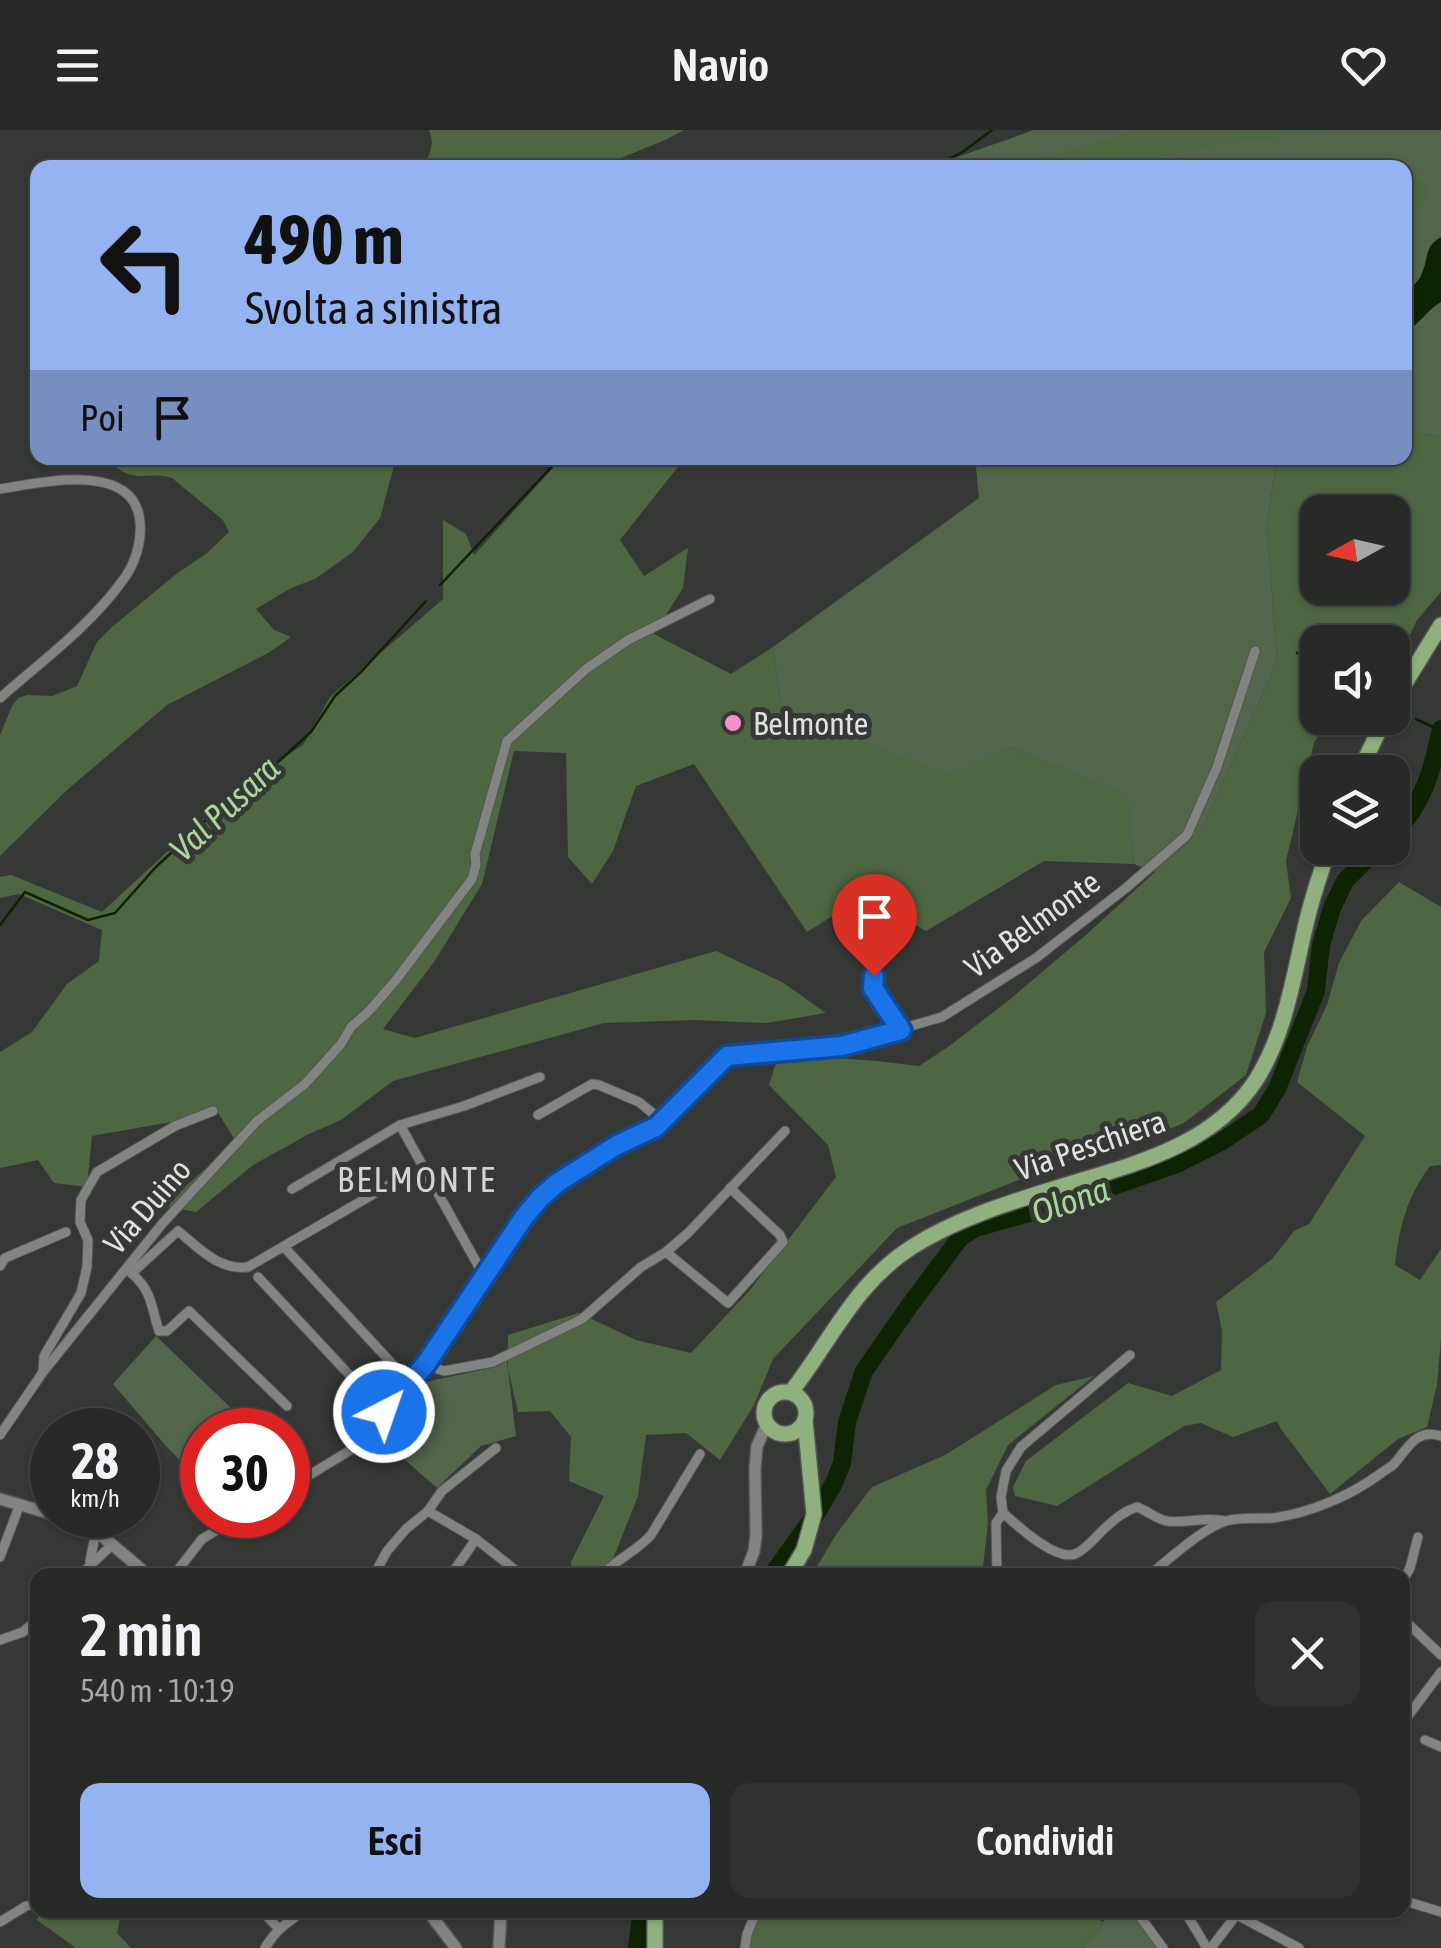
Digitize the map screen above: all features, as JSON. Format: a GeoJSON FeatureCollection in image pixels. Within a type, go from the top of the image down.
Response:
{"type":"FeatureCollection","features":[{"type":"Feature","properties":{"kind":"main road"},"geometry":{"type":"LineString","coordinates":[[1410,675],[1441,625]]}},
{"type":"Feature","properties":{"kind":"main road","name":"Via Peschiera"},"geometry":{"type":"LineString","coordinates":[[793,1568],[804,1550],[814,1514],[806,1408],[797,1397],[805,1374],[856,1295],[912,1247],[987,1211],[1152,1158],[1206,1131],[1230,1112],[1256,1080],[1284,1020],[1306,923],[1325,865]]}},
{"type":"Feature","properties":{"kind":"main road"},"geometry":{"type":"LineString","coordinates":[[797,1397],[778,1393],[768,1400],[764,1412],[771,1432],[810,1457]]}},
{"type":"Feature","properties":{"kind":"main road"},"geometry":{"type":"LineString","coordinates":[[771,1432],[798,1430],[806,1420]]}},
{"type":"Feature","properties":{"kind":"main road"},"geometry":{"type":"LineString","coordinates":[[655,1918],[655,1948]]}},
{"type":"Feature","properties":{"kind":"street"},"geometry":{"type":"LineString","coordinates":[[0,489],[65,480],[112,485],[126,492],[135,503],[141,529],[139,545],[124,578],[72,636],[0,698]]}},
{"type":"Feature","properties":{"kind":"street","name":"Via Duino"},"geometry":{"type":"LineString","coordinates":[[0,1436],[30,1386],[129,1271],[162,1224],[257,1122],[305,1084],[351,1027],[370,1012],[472,879],[475,854],[507,741],[586,669],[628,640],[710,599]]}},
{"type":"Feature","properties":{"kind":"street","name":"Via Belmonte"},"geometry":{"type":"LineString","coordinates":[[310,1475],[349,1451],[425,1365],[540,1198],[617,1145],[656,1127],[727,1056],[842,1046],[942,1017],[1036,958],[1188,834],[1217,766],[1255,651]]}},
{"type":"Feature","properties":{"kind":"street"},"geometry":{"type":"LineString","coordinates":[[874,976],[873,988],[901,1030]]}},
{"type":"Feature","properties":{"kind":"street"},"geometry":{"type":"LineString","coordinates":[[292,1189],[400,1126],[540,1077]]}},
{"type":"Feature","properties":{"kind":"street"},"geometry":{"type":"LineString","coordinates":[[538,1115],[598,1084],[639,1102],[662,1121]]}},
{"type":"Feature","properties":{"kind":"street"},"geometry":{"type":"LineString","coordinates":[[43,1372],[44,1356],[81,1292],[88,1240],[80,1222],[82,1200],[97,1172],[176,1126],[213,1110]]}},
{"type":"Feature","properties":{"kind":"street"},"geometry":{"type":"LineString","coordinates":[[400,1126],[484,1276]]}},
{"type":"Feature","properties":{"kind":"street"},"geometry":{"type":"LineString","coordinates":[[425,1365],[444,1371],[494,1362],[582,1320],[641,1267],[666,1252],[785,1131]]}},
{"type":"Feature","properties":{"kind":"street"},"geometry":{"type":"LineString","coordinates":[[287,1406],[189,1311],[167,1331],[159,1331],[152,1300],[144,1284],[129,1271],[178,1231],[223,1266],[248,1267],[390,1185],[410,1178],[431,1178]]}},
{"type":"Feature","properties":{"kind":"street"},"geometry":{"type":"LineString","coordinates":[[666,1252],[728,1302],[782,1242],[780,1235],[730,1188]]}},
{"type":"Feature","properties":{"kind":"street"},"geometry":{"type":"LineString","coordinates":[[0,1266],[5,1258],[66,1232]]}},
{"type":"Feature","properties":{"kind":"street"},"geometry":{"type":"LineString","coordinates":[[284,1247],[410,1383]]}},
{"type":"Feature","properties":{"kind":"street"},"geometry":{"type":"LineString","coordinates":[[258,1278],[384,1412]]}},
{"type":"Feature","properties":{"kind":"street"},"geometry":{"type":"LineString","coordinates":[[997,1568],[996,1522],[1003,1513],[1006,1471],[1022,1448],[1130,1355]]}},
{"type":"Feature","properties":{"kind":"street"},"geometry":{"type":"LineString","coordinates":[[748,1568],[754,1551],[756,1446],[771,1432]]}},
{"type":"Feature","properties":{"kind":"street"},"geometry":{"type":"LineString","coordinates":[[1003,1513],[1023,1531],[1070,1556],[1080,1552],[1126,1510],[1137,1507],[1171,1522],[1272,1518],[1298,1513],[1369,1482],[1393,1464],[1414,1438],[1441,1436]]}},
{"type":"Feature","properties":{"kind":"street"},"geometry":{"type":"LineString","coordinates":[[378,1568],[406,1529],[442,1491],[496,1448]]}},
{"type":"Feature","properties":{"kind":"street"},"geometry":{"type":"LineString","coordinates":[[609,1568],[652,1534],[700,1454]]}},
{"type":"Feature","properties":{"kind":"street"},"geometry":{"type":"LineString","coordinates":[[0,1499],[30,1507]]}},
{"type":"Feature","properties":{"kind":"street"},"geometry":{"type":"LineString","coordinates":[[0,1557],[20,1504]]}},
{"type":"Feature","properties":{"kind":"street"},"geometry":{"type":"LineString","coordinates":[[428,1510],[514,1568]]}},
{"type":"Feature","properties":{"kind":"street"},"geometry":{"type":"LineString","coordinates":[[1159,1568],[1225,1521]]}},
{"type":"Feature","properties":{"kind":"street"},"geometry":{"type":"LineString","coordinates":[[1410,1568],[1418,1537]]}},
{"type":"Feature","properties":{"kind":"street"},"geometry":{"type":"LineString","coordinates":[[86,1568],[95,1538]]}},
{"type":"Feature","properties":{"kind":"street"},"geometry":{"type":"LineString","coordinates":[[104,1538],[138,1568]]}},
{"type":"Feature","properties":{"kind":"street"},"geometry":{"type":"LineString","coordinates":[[179,1568],[204,1538]]}},
{"type":"Feature","properties":{"kind":"street"},"geometry":{"type":"LineString","coordinates":[[456,1568],[476,1539]]}},
{"type":"Feature","properties":{"kind":"street"},"geometry":{"type":"LineString","coordinates":[[88,1568],[113,1544]]}},
{"type":"Feature","properties":{"kind":"street"},"geometry":{"type":"LineString","coordinates":[[1410,1625],[1441,1654]]}},
{"type":"Feature","properties":{"kind":"street"},"geometry":{"type":"LineString","coordinates":[[0,1640],[30,1626]]}},
{"type":"Feature","properties":{"kind":"street"},"geometry":{"type":"LineString","coordinates":[[1410,1706],[1441,1672]]}},
{"type":"Feature","properties":{"kind":"street"},"geometry":{"type":"LineString","coordinates":[[1425,1740],[1441,1747]]}},
{"type":"Feature","properties":{"kind":"street"},"geometry":{"type":"LineString","coordinates":[[1410,1902],[1441,1912]]}},
{"type":"Feature","properties":{"kind":"street"},"geometry":{"type":"LineString","coordinates":[[0,1922],[30,1905]]}},
{"type":"Feature","properties":{"kind":"street"},"geometry":{"type":"LineString","coordinates":[[269,1918],[279,1928]]}},
{"type":"Feature","properties":{"kind":"street"},"geometry":{"type":"LineString","coordinates":[[266,1948],[279,1928],[293,1918]]}},
{"type":"Feature","properties":{"kind":"street"},"geometry":{"type":"LineString","coordinates":[[432,1918],[456,1948]]}},
{"type":"Feature","properties":{"kind":"street"},"geometry":{"type":"LineString","coordinates":[[498,1948],[500,1918]]}},
{"type":"Feature","properties":{"kind":"street"},"geometry":{"type":"LineString","coordinates":[[745,1948],[753,1918]]}},
{"type":"Feature","properties":{"kind":"street"},"geometry":{"type":"LineString","coordinates":[[1141,1918],[1163,1948]]}},
{"type":"Feature","properties":{"kind":"street"},"geometry":{"type":"LineString","coordinates":[[1189,1918],[1209,1948],[1234,1918]]}},
{"type":"Feature","properties":{"kind":"street"},"geometry":{"type":"LineString","coordinates":[[1247,1918],[1299,1948]]}},
{"type":"Feature","properties":{"kind":"shaded area"},"geometry":{"type":"Polygon","coordinates":[[[429,130],[684,130],[616,160],[426,160],[432,140],[429,130]]]}},
{"type":"Feature","properties":{"kind":"shaded area"},"geometry":{"type":"Polygon","coordinates":[[[1034,130],[1441,130],[1441,437],[1412,432],[1412,160],[949,160],[1034,130]]]}},
{"type":"Feature","properties":{"kind":"shaded area"},"geometry":{"type":"Polygon","coordinates":[[[1141,130],[1337,130],[1219,144],[1148,160],[1036,160],[1141,130]]]}},
{"type":"Feature","properties":{"kind":"shaded area"},"geometry":{"type":"Polygon","coordinates":[[[1412,180],[1425,182],[1430,189],[1426,202],[1412,210],[1412,180]]]}},
{"type":"Feature","properties":{"kind":"shaded area"},"geometry":{"type":"Polygon","coordinates":[[[1441,237],[1441,302],[1412,327],[1412,286],[1441,237]]]}},
{"type":"Feature","properties":{"kind":"shaded area"},"geometry":{"type":"Polygon","coordinates":[[[1412,432],[1441,437],[1441,592],[1410,635],[1410,625],[1300,625],[1300,735],[1319,735],[1311,755],[1300,755],[1300,802],[1286,861],[1291,898],[1264,952],[1266,1013],[1246,1075],[1184,1123],[1129,1146],[1067,1161],[897,1228],[773,1359],[754,1405],[720,1460],[686,1433],[646,1435],[638,1496],[611,1564],[605,1568],[572,1568],[571,1562],[604,1496],[569,1481],[571,1437],[550,1411],[518,1412],[508,1369],[508,1335],[579,1313],[636,1340],[691,1353],[750,1290],[836,1177],[828,1145],[769,1085],[779,1054],[919,1066],[1009,1000],[1202,829],[1277,662],[1267,524],[1276,465],[1412,465],[1412,432]]]}},
{"type":"Feature","properties":{"kind":"shaded area"},"geometry":{"type":"Polygon","coordinates":[[[114,465],[394,465],[380,518],[353,552],[315,579],[256,609],[274,630],[291,637],[270,652],[167,705],[67,790],[0,856],[0,735],[12,706],[27,695],[52,696],[77,686],[97,642],[229,532],[223,520],[172,478],[135,476],[114,465]]]}},
{"type":"Feature","properties":{"kind":"shaded area"},"geometry":{"type":"Polygon","coordinates":[[[556,465],[679,465],[620,540],[644,576],[688,548],[683,588],[654,634],[731,674],[773,647],[782,712],[954,776],[1010,747],[1129,795],[1134,864],[1044,861],[926,931],[907,920],[853,903],[807,932],[694,764],[636,786],[613,851],[592,884],[568,857],[566,753],[514,751],[482,884],[434,962],[383,1029],[415,1038],[716,951],[782,982],[826,1013],[767,1023],[604,1023],[393,1081],[341,1120],[253,1165],[196,1212],[163,1206],[236,1142],[214,1106],[171,1122],[92,1136],[87,1187],[54,1183],[38,1160],[0,1168],[0,1052],[32,1032],[67,984],[99,961],[102,930],[19,894],[0,898],[0,877],[11,875],[102,912],[233,791],[303,745],[330,697],[443,599],[443,520],[466,534],[474,555],[556,465]]]}},
{"type":"Feature","properties":{"kind":"shaded area"},"geometry":{"type":"Polygon","coordinates":[[[976,465],[1276,465],[1267,524],[1277,662],[1202,829],[1155,872],[1134,864],[1128,795],[1010,747],[955,777],[782,712],[773,647],[979,498],[976,465]]]}},
{"type":"Feature","properties":{"kind":"shaded area"},"geometry":{"type":"Polygon","coordinates":[[[1399,882],[1441,907],[1441,1165],[1430,1166],[1410,1201],[1395,1265],[1420,1280],[1441,1249],[1441,1338],[1437,1385],[1427,1427],[1398,1439],[1330,1494],[1277,1421],[1233,1437],[1201,1423],[1184,1426],[1057,1506],[1015,1496],[1013,1487],[1026,1461],[1128,1383],[1172,1396],[1221,1370],[1222,1331],[1216,1302],[1272,1259],[1294,1231],[1309,1224],[1365,1136],[1297,1082],[1339,963],[1361,921],[1399,882]]]}},
{"type":"Feature","properties":{"kind":"shaded area"},"geometry":{"type":"Polygon","coordinates":[[[156,1336],[231,1408],[180,1408],[180,1460],[160,1439],[160,1408],[134,1408],[113,1384],[156,1336]]]}},
{"type":"Feature","properties":{"kind":"shaded area"},"geometry":{"type":"Polygon","coordinates":[[[507,1361],[516,1436],[481,1446],[437,1488],[405,1460],[418,1438],[394,1407],[409,1389],[420,1383],[496,1367],[507,1361]]]}},
{"type":"Feature","properties":{"kind":"shaded area"},"geometry":{"type":"Polygon","coordinates":[[[1094,1376],[1008,1445],[986,1490],[988,1522],[983,1568],[816,1568],[872,1487],[945,1455],[1056,1385],[1094,1376]]]}},
{"type":"Feature","properties":{"kind":"shaded area"},"geometry":{"type":"Polygon","coordinates":[[[120,1918],[117,1933],[130,1947],[76,1948],[37,1920],[120,1918]]]}},
{"type":"Feature","properties":{"kind":"shaded area"},"geometry":{"type":"Polygon","coordinates":[[[759,1918],[1098,1918],[1102,1922],[1108,1918],[1082,1948],[749,1948],[759,1918]]]}},
{"type":"Feature","properties":{"kind":"shaded area"},"geometry":{"type":"Polygon","coordinates":[[[1108,1918],[1135,1918],[1157,1948],[1082,1948],[1108,1918]]]}},
{"type":"Feature","properties":{"kind":"waterway","name":"Val Pusara"},"geometry":{"type":"LineString","coordinates":[[948,160],[992,130]]}},
{"type":"Feature","properties":{"kind":"waterway","name":"Val Pusara"},"geometry":{"type":"LineString","coordinates":[[440,585],[553,465]]}},
{"type":"Feature","properties":{"kind":"waterway","name":"Val Pusara"},"geometry":{"type":"LineString","coordinates":[[0,925],[25,892],[88,920],[115,913],[155,868],[239,789],[278,762],[311,732],[335,696],[426,601]]}},
{"type":"Feature","properties":{"kind":"waterway"},"geometry":{"type":"LineString","coordinates":[[1416,719],[1441,731]]}},
{"type":"Feature","properties":{"kind":"waterway","name":"Olona"},"geometry":{"type":"LineString","coordinates":[[1410,815],[1430,772],[1441,729]]}},
{"type":"Feature","properties":{"kind":"waterway","name":"Olona"},"geometry":{"type":"LineString","coordinates":[[777,1568],[834,1483],[842,1463],[847,1422],[864,1371],[960,1238],[975,1228],[1062,1204],[1177,1164],[1221,1142],[1261,1115],[1277,1089],[1316,991],[1321,945],[1332,908],[1345,881],[1361,865]]}},
{"type":"Feature","properties":{"kind":"waterway","name":"Olona"},"geometry":{"type":"LineString","coordinates":[[637,1948],[641,1918]]}},
{"type":"Feature","properties":{"kind":"place","name":"Belmonte"},"geometry":{"type":"Point","coordinates":[733,723]}},
{"type":"Feature","properties":{"kind":"district","name":"BELMONTE"},"geometry":{"type":"Point","coordinates":[417,1179]}},
{"type":"Feature","properties":{"kind":"route"},"geometry":{"type":"LineString","coordinates":[[384,1412],[425,1365],[540,1198],[583,1165],[656,1127],[727,1056],[842,1046],[901,1030],[879,1000],[873,988],[874,976]]}}]}
